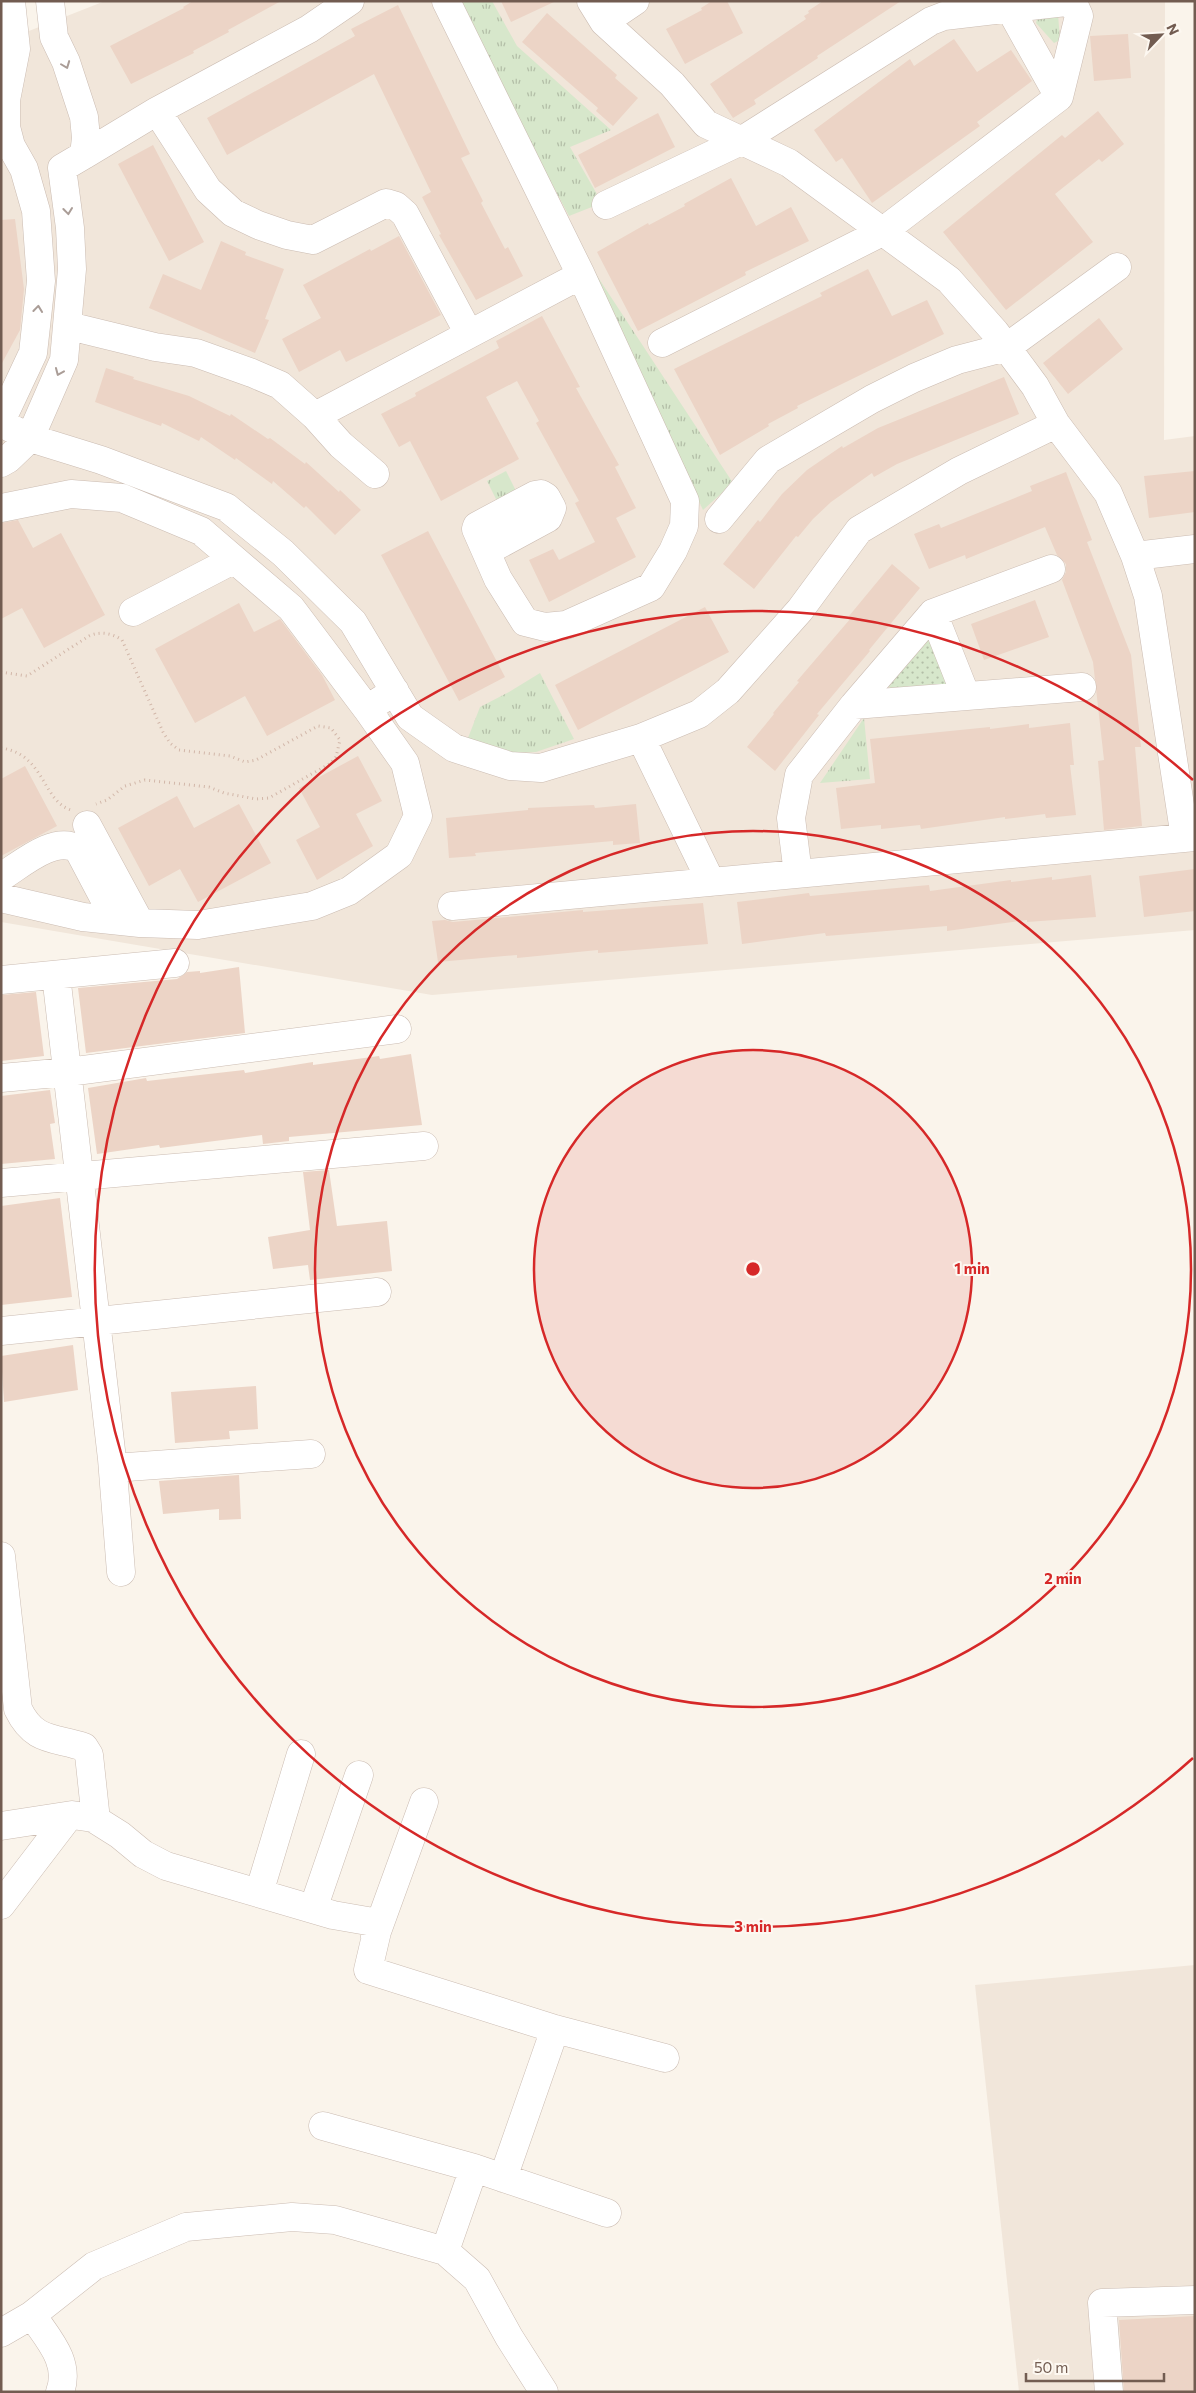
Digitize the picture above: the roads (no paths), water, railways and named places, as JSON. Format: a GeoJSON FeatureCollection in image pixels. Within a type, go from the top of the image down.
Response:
{"type":"FeatureCollection","features":[{"type":"Feature","properties":{"kind":"street"},"geometry":{"type":"LineString","coordinates":[[1,463],[8,459],[30,438],[64,360],[69,326],[72,269],[70,228],[73,162],[86,138],[84,117],[66,62],[54,37],[49,1],[8,6],[16,49],[6,100],[6,126],[11,146],[24,169],[36,211],[41,281],[33,353],[1,422],[30,438],[101,460],[172,485],[226,507],[283,552],[353,622],[410,717],[454,748],[510,766],[541,768],[641,738],[699,714],[728,692],[800,610],[859,530],[959,471],[1056,424]]}},
{"type":"Feature","properties":{"kind":"street"},"geometry":{"type":"LineString","coordinates":[[24,169],[73,162],[157,111],[309,29],[350,1]]}},
{"type":"Feature","properties":{"kind":"street"},"geometry":{"type":"LineString","coordinates":[[446,1],[581,275],[685,500],[684,526],[673,551],[650,587],[566,625],[545,627],[525,622],[498,579],[487,551]]}},
{"type":"Feature","properties":{"kind":"street"},"geometry":{"type":"LineString","coordinates":[[452,906],[1190,838],[1148,596],[1135,556],[1108,493],[1056,424],[1035,386],[1007,347],[949,280],[789,163],[706,124],[672,84],[598,12],[635,1]]}},
{"type":"Feature","properties":{"kind":"street"},"geometry":{"type":"LineString","coordinates":[[606,205],[741,141],[931,21],[944,16],[1066,2],[1075,7],[1079,16],[1059,97],[882,232],[662,343]]}},
{"type":"Feature","properties":{"kind":"street"},"geometry":{"type":"LineString","coordinates":[[1010,9],[1059,97]]}},
{"type":"Feature","properties":{"kind":"street"},"geometry":{"type":"LineString","coordinates":[[16,49],[30,38],[54,37]]}},
{"type":"Feature","properties":{"kind":"street"},"geometry":{"type":"LineString","coordinates":[[157,111],[208,190],[233,213],[258,226],[287,235],[313,240],[386,203],[396,206],[404,214],[469,334]]}},
{"type":"Feature","properties":{"kind":"street"},"geometry":{"type":"LineString","coordinates":[[719,519],[768,460],[914,378],[957,360],[1007,347],[1117,267]]}},
{"type":"Feature","properties":{"kind":"street"},"geometry":{"type":"LineString","coordinates":[[315,416],[581,275]]}},
{"type":"Feature","properties":{"kind":"street"},"geometry":{"type":"LineString","coordinates":[[69,326],[155,347],[196,354],[252,373],[280,385],[315,416],[340,444],[374,474]]}},
{"type":"Feature","properties":{"kind":"street"},"geometry":{"type":"LineString","coordinates":[[1,508],[71,494],[122,498],[201,531],[291,608],[405,763],[418,816],[399,855],[349,891],[312,906],[198,925],[83,917],[1,898]]}},
{"type":"Feature","properties":{"kind":"street"},"geometry":{"type":"LineString","coordinates":[[1135,556],[1195,548]]}},
{"type":"Feature","properties":{"kind":"street"},"geometry":{"type":"LineString","coordinates":[[133,612],[233,560]]}},
{"type":"Feature","properties":{"kind":"street"},"geometry":{"type":"LineString","coordinates":[[798,874],[790,818],[799,775],[854,705],[933,613],[1051,568]]}},
{"type":"Feature","properties":{"kind":"street"},"geometry":{"type":"LineString","coordinates":[[933,613],[966,696]]}},
{"type":"Feature","properties":{"kind":"street"},"geometry":{"type":"LineString","coordinates":[[854,705],[1082,687]]}},
{"type":"Feature","properties":{"kind":"street"},"geometry":{"type":"LineString","coordinates":[[367,709],[395,691]]}},
{"type":"Feature","properties":{"kind":"street"},"geometry":{"type":"LineString","coordinates":[[383,733],[410,717]]}},
{"type":"Feature","properties":{"kind":"street"},"geometry":{"type":"LineString","coordinates":[[641,738],[711,882]]}},
{"type":"Feature","properties":{"kind":"street"},"geometry":{"type":"LineString","coordinates":[[85,814],[128,921]]}},
{"type":"Feature","properties":{"kind":"street"},"geometry":{"type":"LineString","coordinates":[[1,877],[50,848],[63,844],[71,845],[78,849],[128,921]]}},
{"type":"Feature","properties":{"kind":"street"},"geometry":{"type":"LineString","coordinates":[[1,980],[175,963]]}},
{"type":"Feature","properties":{"kind":"street"},"geometry":{"type":"LineString","coordinates":[[56,975],[112,1459],[121,1572]]}},
{"type":"Feature","properties":{"kind":"street"},"geometry":{"type":"LineString","coordinates":[[1,1078],[68,1072],[397,1029]]}},
{"type":"Feature","properties":{"kind":"street"},"geometry":{"type":"LineString","coordinates":[[1,1183],[424,1146]]}},
{"type":"Feature","properties":{"kind":"street"},"geometry":{"type":"LineString","coordinates":[[1,1331],[377,1292]]}},
{"type":"Feature","properties":{"kind":"street"},"geometry":{"type":"LineString","coordinates":[[112,1459],[117,1466],[128,1467],[311,1454]]}},
{"type":"Feature","properties":{"kind":"street"},"geometry":{"type":"LineString","coordinates":[[1,1556],[18,1709],[25,1723],[38,1734],[84,1747],[89,1755],[96,1820]]}},
{"type":"Feature","properties":{"kind":"street"},"geometry":{"type":"LineString","coordinates":[[259,1893],[301,1754]]}},
{"type":"Feature","properties":{"kind":"street"},"geometry":{"type":"LineString","coordinates":[[313,1909],[359,1775]]}},
{"type":"Feature","properties":{"kind":"street"},"geometry":{"type":"LineString","coordinates":[[375,1937],[424,1802]]}},
{"type":"Feature","properties":{"kind":"street"},"geometry":{"type":"LineString","coordinates":[[1,1905],[69,1816]]}},
{"type":"Feature","properties":{"kind":"street"},"geometry":{"type":"LineString","coordinates":[[1,1826],[69,1816],[96,1820],[120,1835],[143,1854],[166,1866],[313,1909],[379,1923],[368,1970],[555,2028],[665,2058]]}},
{"type":"Feature","properties":{"kind":"street"},"geometry":{"type":"LineString","coordinates":[[503,2178],[555,2028]]}},
{"type":"Feature","properties":{"kind":"street"},"geometry":{"type":"LineString","coordinates":[[323,2126],[474,2168],[607,2213]]}},
{"type":"Feature","properties":{"kind":"street"},"geometry":{"type":"LineString","coordinates":[[445,2251],[474,2168]]}},
{"type":"Feature","properties":{"kind":"street"},"geometry":{"type":"LineString","coordinates":[[1,2333],[32,2315],[94,2266],[186,2228],[292,2217],[335,2220],[445,2251],[477,2279],[544,2392]]}},
{"type":"Feature","properties":{"kind":"street"},"geometry":{"type":"LineString","coordinates":[[1110,2392],[1102,2303],[1195,2300]]}},
{"type":"Feature","properties":{"kind":"street"},"geometry":{"type":"LineString","coordinates":[[32,2315],[63,2365],[63,2384],[60,2392]]}}]}
